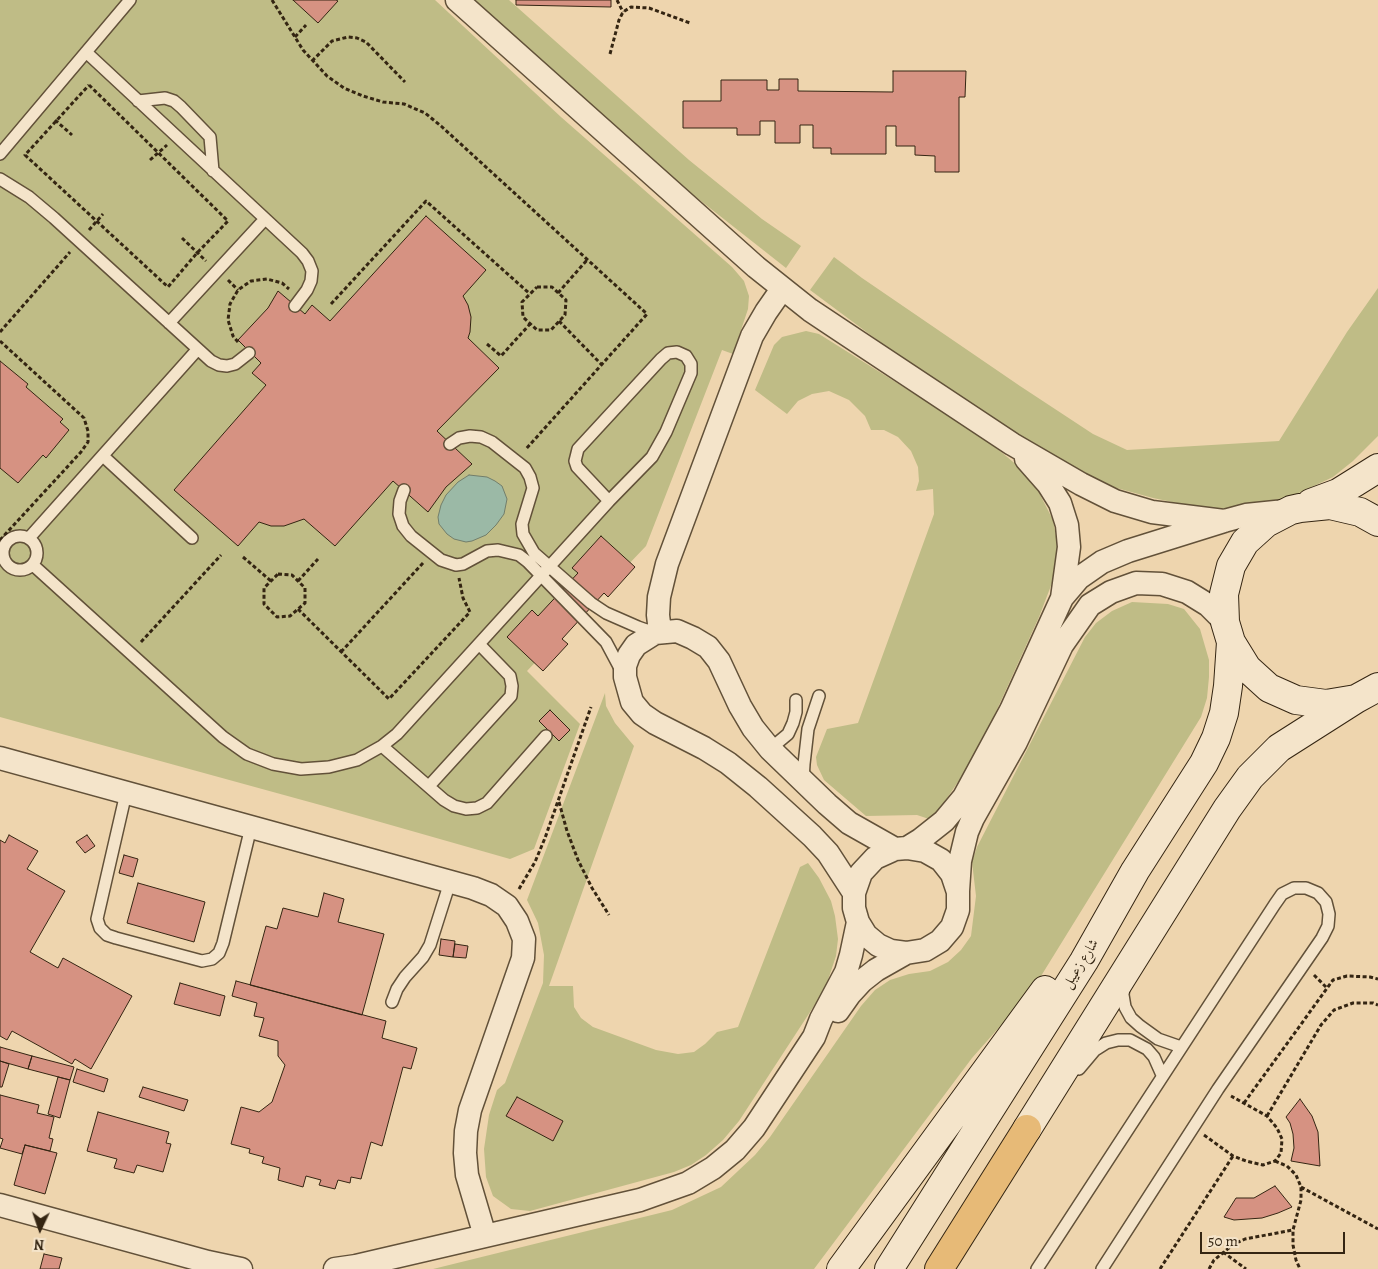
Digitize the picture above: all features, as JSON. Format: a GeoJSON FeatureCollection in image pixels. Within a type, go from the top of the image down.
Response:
{"type":"FeatureCollection","features":[{"type":"Feature","properties":{"kind":"highway"},"geometry":{"type":"LineString","coordinates":[[939,1269],[1027,1129]]}},
{"type":"Feature","properties":{"kind":"main road"},"geometry":{"type":"LineString","coordinates":[[1296,509],[1338,493],[1378,468]]}},
{"type":"Feature","properties":{"kind":"main road"},"geometry":{"type":"LineString","coordinates":[[1296,509],[1330,505],[1360,512],[1378,522]]}},
{"type":"Feature","properties":{"kind":"main road","name":"شارع زعيبل"},"geometry":{"type":"LineString","coordinates":[[888,1269],[1084,961],[1135,871],[1204,763],[1216,738],[1224,713],[1227,695],[1228,632],[1224,594],[1231,566],[1246,542],[1266,523],[1296,509]]}},
{"type":"Feature","properties":{"kind":"main road"},"geometry":{"type":"LineString","coordinates":[[1228,632],[1246,668],[1269,688],[1296,700],[1326,704],[1367,693]]}},
{"type":"Feature","properties":{"kind":"main road"},"geometry":{"type":"LineString","coordinates":[[1027,1129],[1227,809],[1250,777],[1280,748],[1367,693]]}},
{"type":"Feature","properties":{"kind":"main road"},"geometry":{"type":"LineString","coordinates":[[841,1269],[1009,1041],[1095,919],[1135,871]]}},
{"type":"Feature","properties":{"kind":"street"},"geometry":{"type":"LineString","coordinates":[[457,0],[782,288],[840,330],[1012,444],[1081,484],[1115,501],[1152,512],[1224,521]]}},
{"type":"Feature","properties":{"kind":"street"},"geometry":{"type":"LineString","coordinates":[[658,632],[659,597],[667,564],[752,336],[782,288]]}},
{"type":"Feature","properties":{"kind":"street"},"geometry":{"type":"LineString","coordinates":[[1012,444],[1048,484],[1060,503],[1067,525],[1070,547],[1062,598],[1012,710],[964,797],[944,821],[920,840],[875,858],[861,873],[854,894],[854,908],[858,922],[866,935],[878,945],[891,951],[906,953],[924,950],[940,941],[952,927],[958,910],[960,861],[967,832],[1016,742],[1062,644],[1090,605],[1110,592],[1136,583],[1162,584],[1187,592],[1208,604],[1228,632]]}},
{"type":"Feature","properties":{"kind":"street"},"geometry":{"type":"LineString","coordinates":[[1062,598],[1079,578],[1102,562],[1128,551],[1224,521],[1296,509]]}},
{"type":"Feature","properties":{"kind":"street"},"geometry":{"type":"LineString","coordinates":[[854,894],[833,860],[812,836],[744,775],[704,748],[655,723],[642,714],[632,702],[624,677],[625,666],[632,650],[645,638],[658,632],[677,632],[693,638],[708,647],[718,661],[749,721],[770,749],[849,823],[901,848],[925,851],[941,860],[952,874],[958,892]]}},
{"type":"Feature","properties":{"kind":"street"},"geometry":{"type":"LineString","coordinates":[[744,775],[770,749]]}},
{"type":"Feature","properties":{"kind":"street"},"geometry":{"type":"LineString","coordinates":[[0,758],[450,882],[491,895],[506,906],[518,921],[524,939],[523,958],[470,1110],[466,1131],[465,1153],[467,1174],[485,1236]]}},
{"type":"Feature","properties":{"kind":"street"},"geometry":{"type":"LineString","coordinates":[[335,1269],[640,1200],[688,1183],[713,1168],[735,1150],[754,1128],[814,1037],[821,1019],[846,972],[858,922]]}},
{"type":"Feature","properties":{"kind":"street"},"geometry":{"type":"LineString","coordinates":[[814,1037],[829,1024],[850,994],[862,981],[876,970],[906,953]]}},
{"type":"Feature","properties":{"kind":"street"},"geometry":{"type":"LineString","coordinates":[[0,1205],[208,1262],[241,1269]]}},
{"type":"Feature","properties":{"kind":"lane"},"geometry":{"type":"LineString","coordinates":[[0,154],[130,0]]}},
{"type":"Feature","properties":{"kind":"lane"},"geometry":{"type":"LineString","coordinates":[[86,52],[302,253],[312,271],[311,281],[307,290],[297,303]]}},
{"type":"Feature","properties":{"kind":"lane"},"geometry":{"type":"LineString","coordinates":[[138,101],[165,98],[181,107],[210,137],[213,170]]}},
{"type":"Feature","properties":{"kind":"lane"},"geometry":{"type":"LineString","coordinates":[[1,182],[29,197],[54,218],[211,361],[218,365],[227,366],[235,364],[248,354]]}},
{"type":"Feature","properties":{"kind":"lane"},"geometry":{"type":"LineString","coordinates":[[169,323],[266,219]]}},
{"type":"Feature","properties":{"kind":"lane"},"geometry":{"type":"LineString","coordinates":[[29,538],[197,350]]}},
{"type":"Feature","properties":{"kind":"lane"},"geometry":{"type":"LineString","coordinates":[[33,566],[223,737],[247,754],[273,764],[301,769],[329,767],[357,760],[382,746],[397,734],[643,467],[660,445],[692,373],[691,364],[686,356],[677,352],[668,353],[578,448],[575,461],[577,467],[610,501]]}},
{"type":"Feature","properties":{"kind":"lane"},"geometry":{"type":"LineString","coordinates":[[450,444],[459,438],[481,437],[492,442],[524,468],[530,477],[533,488],[522,524],[523,534],[534,553],[591,603],[606,613],[638,628],[658,632]]}},
{"type":"Feature","properties":{"kind":"lane"},"geometry":{"type":"LineString","coordinates":[[103,456],[192,538]]}},
{"type":"Feature","properties":{"kind":"lane"},"geometry":{"type":"LineString","coordinates":[[404,490],[400,501],[399,514],[403,526],[411,536],[432,554],[448,563],[456,565],[463,564],[487,551],[510,551],[518,554],[594,628],[606,642],[624,677]]}},
{"type":"Feature","properties":{"kind":"lane"},"geometry":{"type":"LineString","coordinates":[[17,536],[29,538],[37,548],[36,560],[33,566],[19,571],[3,568],[2,539],[17,536]]}},
{"type":"Feature","properties":{"kind":"lane"},"geometry":{"type":"LineString","coordinates":[[594,628],[606,613]]}},
{"type":"Feature","properties":{"kind":"lane"},"geometry":{"type":"LineString","coordinates":[[429,786],[511,696],[510,676],[479,644]]}},
{"type":"Feature","properties":{"kind":"lane"},"geometry":{"type":"LineString","coordinates":[[803,781],[808,729],[819,696]]}},
{"type":"Feature","properties":{"kind":"lane"},"geometry":{"type":"LineString","coordinates":[[770,749],[788,734],[794,723],[796,700]]}},
{"type":"Feature","properties":{"kind":"lane"},"geometry":{"type":"LineString","coordinates":[[382,746],[444,800],[454,806],[466,809],[477,808],[487,803],[546,736]]}},
{"type":"Feature","properties":{"kind":"lane"},"geometry":{"type":"LineString","coordinates":[[126,793],[97,919],[100,928],[107,935],[135,943],[202,961],[212,959],[219,953],[252,827]]}},
{"type":"Feature","properties":{"kind":"lane"},"geometry":{"type":"LineString","coordinates":[[392,1002],[401,983],[423,957],[430,945],[450,882]]}},
{"type":"Feature","properties":{"kind":"lane"},"geometry":{"type":"LineString","coordinates":[[1037,1269],[1282,894],[1294,888],[1306,888],[1318,893],[1326,902],[1329,914],[1328,926],[1322,938],[1218,1089],[1102,1269]]}},
{"type":"Feature","properties":{"kind":"lane"},"geometry":{"type":"LineString","coordinates":[[1128,966],[1123,996],[1125,1007],[1131,1018],[1153,1036],[1181,1047]]}},
{"type":"Feature","properties":{"kind":"lane"},"geometry":{"type":"LineString","coordinates":[[1027,1129],[1055,1100],[1095,1050],[1106,1043],[1130,1040],[1140,1044],[1148,1049],[1154,1057],[1162,1076]]}},
{"type":"Feature","properties":{"kind":"path"},"geometry":{"type":"LineString","coordinates":[[272,0],[312,61],[327,76],[363,96],[383,102],[404,104],[424,113],[441,126],[647,314],[516,461]]}},
{"type":"Feature","properties":{"kind":"path"},"geometry":{"type":"LineString","coordinates":[[617,0],[623,12]]}},
{"type":"Feature","properties":{"kind":"path"},"geometry":{"type":"LineString","coordinates":[[658,6],[658,11]]}},
{"type":"Feature","properties":{"kind":"path"},"geometry":{"type":"LineString","coordinates":[[610,54],[619,20],[623,12],[631,7],[658,11],[690,23]]}},
{"type":"Feature","properties":{"kind":"path"},"geometry":{"type":"LineString","coordinates":[[295,37],[306,25]]}},
{"type":"Feature","properties":{"kind":"path"},"geometry":{"type":"LineString","coordinates":[[312,61],[332,41],[338,38],[357,38],[366,42],[405,82]]}},
{"type":"Feature","properties":{"kind":"path"},"geometry":{"type":"LineString","coordinates":[[89,86],[228,221],[168,287],[25,155],[56,121],[89,86]]}},
{"type":"Feature","properties":{"kind":"path"},"geometry":{"type":"LineString","coordinates":[[39,107],[72,135]]}},
{"type":"Feature","properties":{"kind":"path"},"geometry":{"type":"LineString","coordinates":[[150,160],[176,136]]}},
{"type":"Feature","properties":{"kind":"path"},"geometry":{"type":"LineString","coordinates":[[331,304],[426,201],[530,294]]}},
{"type":"Feature","properties":{"kind":"path"},"geometry":{"type":"LineString","coordinates":[[0,332],[104,214]]}},
{"type":"Feature","properties":{"kind":"path"},"geometry":{"type":"LineString","coordinates":[[558,293],[587,260]]}},
{"type":"Feature","properties":{"kind":"path"},"geometry":{"type":"LineString","coordinates":[[248,354],[233,336],[228,320],[230,304],[238,290],[251,281],[267,279],[282,283],[297,303]]}},
{"type":"Feature","properties":{"kind":"path"},"geometry":{"type":"LineString","coordinates":[[537,287],[552,288],[558,293],[566,300],[565,314],[550,330],[537,330],[523,318],[522,302],[537,287]]}},
{"type":"Feature","properties":{"kind":"path"},"geometry":{"type":"LineString","coordinates":[[558,321],[602,365]]}},
{"type":"Feature","properties":{"kind":"path"},"geometry":{"type":"LineString","coordinates":[[487,344],[501,356],[530,324]]}},
{"type":"Feature","properties":{"kind":"path"},"geometry":{"type":"LineString","coordinates":[[0,341],[84,418],[88,431],[88,442],[81,452],[2,539]]}},
{"type":"Feature","properties":{"kind":"path"},"geometry":{"type":"LineString","coordinates":[[341,652],[432,554]]}},
{"type":"Feature","properties":{"kind":"path"},"geometry":{"type":"LineString","coordinates":[[130,653],[221,555]]}},
{"type":"Feature","properties":{"kind":"path"},"geometry":{"type":"LineString","coordinates":[[242,556],[271,582]]}},
{"type":"Feature","properties":{"kind":"path"},"geometry":{"type":"LineString","coordinates":[[298,581],[318,558]]}},
{"type":"Feature","properties":{"kind":"path"},"geometry":{"type":"LineString","coordinates":[[298,609],[388,699],[470,612],[463,598],[456,565]]}},
{"type":"Feature","properties":{"kind":"path"},"geometry":{"type":"LineString","coordinates":[[278,574],[292,575],[305,588],[305,603],[290,616],[277,617],[264,604],[264,588],[271,582],[278,574]]}},
{"type":"Feature","properties":{"kind":"path"},"geometry":{"type":"LineString","coordinates":[[506,906],[522,885],[535,862],[559,801],[591,707]]}},
{"type":"Feature","properties":{"kind":"path"},"geometry":{"type":"LineString","coordinates":[[559,801],[567,831],[578,860],[592,888],[609,915]]}},
{"type":"Feature","properties":{"kind":"path"},"geometry":{"type":"LineString","coordinates":[[1318,967],[1314,975],[1326,987]]}},
{"type":"Feature","properties":{"kind":"path"},"geometry":{"type":"LineString","coordinates":[[1244,1103],[1326,987],[1333,980],[1347,976],[1370,976],[1378,979]]}},
{"type":"Feature","properties":{"kind":"path"},"geometry":{"type":"LineString","coordinates":[[1267,1116],[1321,1025],[1334,1010],[1353,1003],[1373,1003],[1378,1005]]}},
{"type":"Feature","properties":{"kind":"path"},"geometry":{"type":"LineString","coordinates":[[1193,1127],[1233,1156],[1246,1161],[1263,1165],[1275,1161],[1282,1152],[1282,1139],[1277,1128],[1267,1116],[1218,1089]]}},
{"type":"Feature","properties":{"kind":"path"},"geometry":{"type":"LineString","coordinates":[[1160,1269],[1233,1156]]}},
{"type":"Feature","properties":{"kind":"path"},"geometry":{"type":"LineString","coordinates":[[1275,1161],[1287,1166],[1296,1175],[1301,1187],[1301,1200],[1294,1230],[1293,1245],[1300,1269]]}},
{"type":"Feature","properties":{"kind":"path"},"geometry":{"type":"LineString","coordinates":[[1301,1187],[1378,1229]]}},
{"type":"Feature","properties":{"kind":"path"},"geometry":{"type":"LineString","coordinates":[[1209,1269],[1214,1260],[1234,1244],[1245,1239],[1294,1230]]}},
{"type":"Feature","properties":{"kind":"path"},"geometry":{"type":"LineString","coordinates":[[1223,1252],[1246,1269]]}},
{"type":"Feature","properties":{"kind":"shaded area"},"geometry":{"type":"Polygon","coordinates":[[[0,0],[435,0],[561,117],[732,267],[744,281],[749,296],[748,309],[733,354],[722,350],[646,546],[527,671],[580,724],[534,849],[510,859],[0,717],[0,0]]]}},
{"type":"Feature","properties":{"kind":"shaded area"},"geometry":{"type":"Polygon","coordinates":[[[470,0],[509,0],[689,160],[762,219],[801,246],[786,268],[607,127],[470,0]]]}},
{"type":"Feature","properties":{"kind":"shaded area"},"geometry":{"type":"Polygon","coordinates":[[[834,257],[1020,386],[1093,434],[1127,450],[1279,441],[1347,332],[1378,288],[1378,436],[1353,461],[1333,477],[1297,494],[1268,503],[1234,509],[1201,508],[1113,487],[1056,460],[888,348],[810,290],[834,257]]]}},
{"type":"Feature","properties":{"kind":"shaded area"},"geometry":{"type":"Polygon","coordinates":[[[806,331],[819,334],[969,428],[1000,451],[1031,477],[1053,520],[1057,542],[1057,560],[1052,583],[1039,617],[990,725],[964,773],[941,807],[929,819],[917,815],[866,816],[824,780],[817,765],[816,757],[827,729],[858,723],[934,514],[933,489],[916,491],[919,481],[918,467],[911,451],[898,437],[884,430],[871,430],[865,416],[849,400],[829,391],[812,394],[798,401],[787,414],[755,390],[774,345],[782,337],[806,331]]]}},
{"type":"Feature","properties":{"kind":"shaded area"},"geometry":{"type":"Polygon","coordinates":[[[469,475],[487,477],[495,481],[502,486],[507,499],[504,514],[496,525],[486,535],[466,542],[454,539],[447,534],[439,524],[438,517],[446,495],[458,482],[469,475]]]}},
{"type":"Feature","properties":{"kind":"shaded area"},"geometry":{"type":"Polygon","coordinates":[[[1132,602],[1168,604],[1184,609],[1200,629],[1209,660],[1207,698],[1201,717],[1033,989],[972,1058],[814,1269],[433,1269],[672,1210],[721,1187],[755,1155],[770,1137],[861,1006],[875,990],[890,980],[909,974],[930,971],[948,962],[961,950],[971,936],[976,896],[972,862],[977,847],[1085,637],[1096,623],[1112,611],[1132,602]]]}},
{"type":"Feature","properties":{"kind":"shaded area"},"geometry":{"type":"Polygon","coordinates":[[[605,693],[606,706],[615,723],[634,746],[549,986],[573,986],[574,1007],[581,1018],[593,1027],[656,1050],[678,1054],[694,1052],[717,1032],[738,1027],[800,867],[808,863],[819,878],[831,901],[838,939],[836,956],[825,989],[739,1121],[723,1140],[706,1155],[691,1165],[674,1172],[530,1211],[511,1209],[493,1196],[486,1177],[484,1149],[489,1115],[497,1090],[505,1083],[543,983],[544,955],[538,923],[527,900],[605,693]]]}},
{"type":"Feature","properties":{"kind":"building"},"geometry":{"type":"Polygon","coordinates":[[[293,0],[336,0],[338,1],[318,23],[293,0]]]}},
{"type":"Feature","properties":{"kind":"building"},"geometry":{"type":"Polygon","coordinates":[[[516,0],[611,0],[611,7],[516,5],[516,0]]]}},
{"type":"Feature","properties":{"kind":"building"},"geometry":{"type":"Polygon","coordinates":[[[893,71],[966,71],[965,97],[959,97],[959,172],[935,172],[935,156],[915,155],[915,146],[896,146],[896,126],[886,126],[886,154],[831,154],[831,148],[813,148],[813,125],[800,125],[800,143],[775,143],[775,121],[760,121],[760,135],[737,135],[737,128],[683,128],[683,101],[721,101],[721,80],[767,80],[767,90],[779,90],[779,79],[798,79],[798,91],[893,92],[893,71]]]}},
{"type":"Feature","properties":{"kind":"building"},"geometry":{"type":"Polygon","coordinates":[[[426,216],[486,270],[463,296],[471,317],[468,338],[499,368],[437,431],[472,464],[446,487],[428,512],[393,481],[335,546],[304,519],[284,526],[271,526],[259,522],[238,546],[174,490],[266,385],[252,373],[261,363],[238,340],[268,308],[278,291],[305,314],[312,305],[330,321],[426,216]]]}},
{"type":"Feature","properties":{"kind":"building"},"geometry":{"type":"Polygon","coordinates":[[[0,361],[28,384],[26,387],[63,419],[60,422],[69,430],[46,458],[43,455],[18,483],[0,468],[0,361]]]}},
{"type":"Feature","properties":{"kind":"building"},"geometry":{"type":"Polygon","coordinates":[[[601,536],[635,567],[608,597],[604,593],[562,639],[568,644],[543,671],[507,637],[532,610],[538,616],[578,573],[572,568],[601,536]]]}},
{"type":"Feature","properties":{"kind":"building"},"geometry":{"type":"Polygon","coordinates":[[[550,710],[570,730],[559,741],[539,721],[550,710]]]}},
{"type":"Feature","properties":{"kind":"building"},"geometry":{"type":"Polygon","coordinates":[[[9,835],[38,851],[27,869],[65,891],[30,952],[58,968],[63,958],[132,996],[91,1069],[75,1059],[72,1064],[12,1031],[7,1040],[0,1036],[0,840],[5,843],[9,835]]]}},
{"type":"Feature","properties":{"kind":"building"},"geometry":{"type":"Polygon","coordinates":[[[87,835],[95,846],[85,853],[76,842],[87,835]]]}},
{"type":"Feature","properties":{"kind":"building"},"geometry":{"type":"Polygon","coordinates":[[[124,855],[138,859],[133,877],[119,873],[124,855]]]}},
{"type":"Feature","properties":{"kind":"building"},"geometry":{"type":"Polygon","coordinates":[[[138,883],[205,902],[194,942],[127,923],[138,883]]]}},
{"type":"Feature","properties":{"kind":"building"},"geometry":{"type":"Polygon","coordinates":[[[324,893],[344,899],[338,922],[384,934],[362,1015],[250,985],[266,926],[277,929],[283,908],[318,917],[324,893]]]}},
{"type":"Feature","properties":{"kind":"building"},"geometry":{"type":"Polygon","coordinates":[[[441,939],[455,941],[453,957],[439,955],[441,939]]]}},
{"type":"Feature","properties":{"kind":"building"},"geometry":{"type":"Polygon","coordinates":[[[455,944],[468,946],[466,958],[453,957],[455,944]]]}},
{"type":"Feature","properties":{"kind":"building"},"geometry":{"type":"Polygon","coordinates":[[[236,981],[386,1021],[382,1038],[417,1048],[411,1069],[403,1067],[382,1146],[371,1142],[361,1179],[351,1177],[350,1183],[338,1180],[335,1189],[319,1185],[321,1180],[306,1176],[303,1187],[278,1180],[280,1168],[262,1163],[264,1157],[249,1153],[250,1149],[231,1144],[241,1107],[259,1112],[272,1102],[285,1065],[278,1056],[278,1041],[259,1036],[264,1018],[254,1016],[257,1003],[232,996],[236,981]]]}},
{"type":"Feature","properties":{"kind":"building"},"geometry":{"type":"Polygon","coordinates":[[[180,983],[225,996],[220,1016],[174,1004],[180,983]]]}},
{"type":"Feature","properties":{"kind":"building"},"geometry":{"type":"Polygon","coordinates":[[[0,1047],[32,1056],[28,1069],[0,1061],[0,1047]]]}},
{"type":"Feature","properties":{"kind":"building"},"geometry":{"type":"Polygon","coordinates":[[[32,1056],[74,1067],[70,1080],[28,1069],[32,1056]]]}},
{"type":"Feature","properties":{"kind":"building"},"geometry":{"type":"Polygon","coordinates":[[[0,1061],[9,1064],[2,1087],[0,1087],[0,1061]]]}},
{"type":"Feature","properties":{"kind":"building"},"geometry":{"type":"Polygon","coordinates":[[[77,1069],[108,1079],[104,1092],[73,1082],[77,1069]]]}},
{"type":"Feature","properties":{"kind":"building"},"geometry":{"type":"Polygon","coordinates":[[[58,1077],[70,1080],[60,1118],[48,1114],[58,1077]]]}},
{"type":"Feature","properties":{"kind":"building"},"geometry":{"type":"Polygon","coordinates":[[[143,1087],[188,1100],[184,1111],[139,1097],[143,1087]]]}},
{"type":"Feature","properties":{"kind":"building"},"geometry":{"type":"Polygon","coordinates":[[[0,1095],[39,1105],[37,1113],[54,1117],[49,1138],[53,1139],[50,1151],[25,1145],[22,1154],[0,1148],[3,1139],[0,1138],[0,1095]]]}},
{"type":"Feature","properties":{"kind":"building"},"geometry":{"type":"Polygon","coordinates":[[[517,1097],[563,1121],[553,1141],[506,1116],[517,1097]]]}},
{"type":"Feature","properties":{"kind":"building"},"geometry":{"type":"Polygon","coordinates":[[[1300,1099],[1312,1116],[1318,1132],[1320,1166],[1291,1161],[1294,1148],[1293,1134],[1286,1117],[1300,1099]]]}},
{"type":"Feature","properties":{"kind":"building"},"geometry":{"type":"Polygon","coordinates":[[[98,1112],[169,1132],[166,1143],[171,1144],[163,1172],[137,1165],[134,1173],[114,1168],[117,1159],[87,1151],[98,1112]]]}},
{"type":"Feature","properties":{"kind":"building"},"geometry":{"type":"Polygon","coordinates":[[[25,1145],[57,1153],[45,1194],[14,1185],[25,1145]]]}},
{"type":"Feature","properties":{"kind":"building"},"geometry":{"type":"Polygon","coordinates":[[[1275,1186],[1292,1207],[1262,1218],[1234,1220],[1224,1217],[1236,1198],[1254,1198],[1275,1186]]]}},
{"type":"Feature","properties":{"kind":"building"},"geometry":{"type":"Polygon","coordinates":[[[44,1254],[62,1258],[59,1269],[40,1269],[44,1254]]]}}]}
